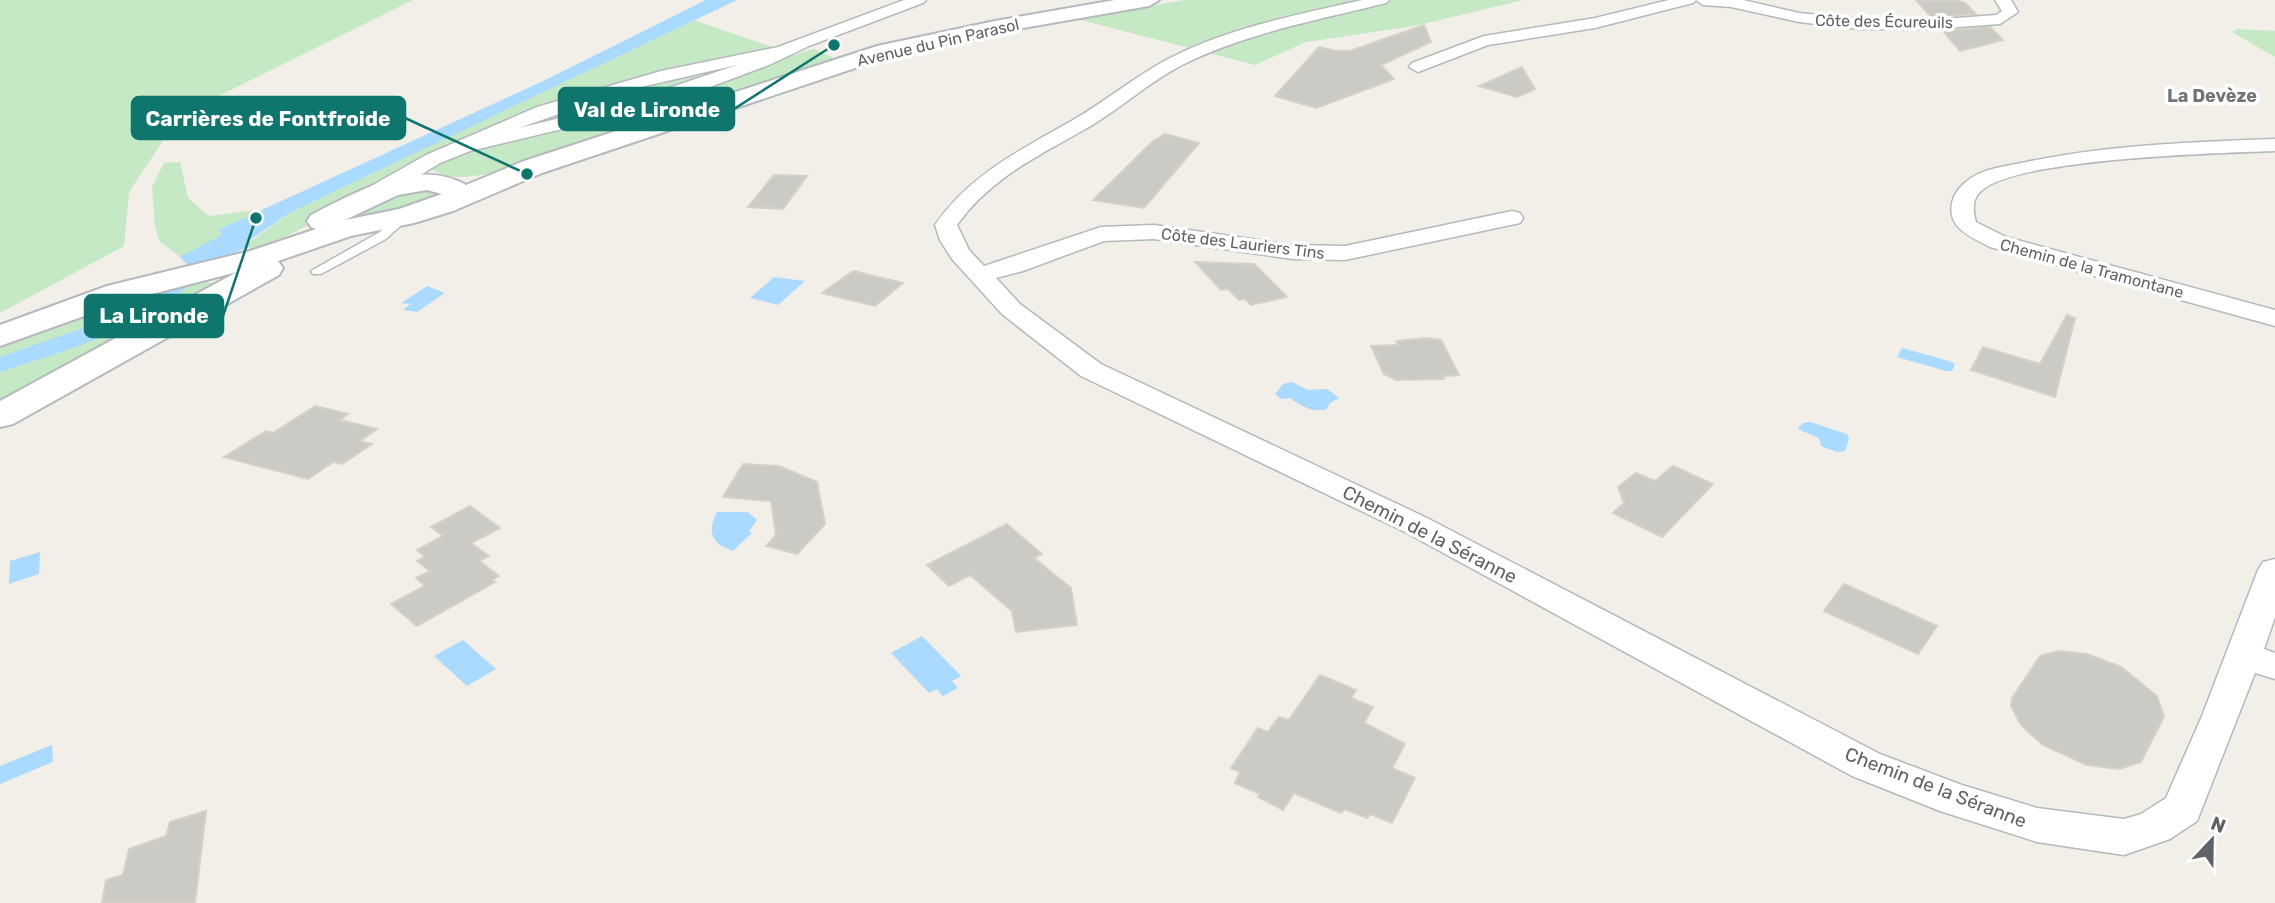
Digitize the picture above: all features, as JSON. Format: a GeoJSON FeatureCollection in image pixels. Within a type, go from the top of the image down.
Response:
{"type":"FeatureCollection","features":[{"type":"Feature","properties":{"kind":"street"},"geometry":{"type":"LineString","coordinates":[[0,416],[225,273],[308,235],[386,211],[431,184],[464,146],[541,110],[606,89],[707,65],[786,51],[803,42],[918,0]]}},
{"type":"Feature","properties":{"kind":"street","name":"Avenue du Pin Parasol"},"geometry":{"type":"LineString","coordinates":[[431,184],[533,167],[885,51],[1149,0]]}},
{"type":"Feature","properties":{"kind":"street","name":"Chemin de la Séranne"},"geometry":{"type":"LineString","coordinates":[[1381,0],[1280,24],[1186,58],[1150,76],[1098,114],[986,179],[946,225],[951,240],[978,275],[1012,309],[1091,370],[1416,525],[1866,765],[1954,799],[2037,825],[2124,836],[2155,827],[2182,809],[2259,661],[2275,570]]}},
{"type":"Feature","properties":{"kind":"street"},"geometry":{"type":"LineString","coordinates":[[1418,67],[1484,41],[1595,23],[1688,0]]}},
{"type":"Feature","properties":{"kind":"street","name":"Côte des Écureuils"},"geometry":{"type":"LineString","coordinates":[[1703,0],[1739,3],[1813,20],[1905,25],[2000,19],[2010,12],[2003,0]]}},
{"type":"Feature","properties":{"kind":"street","name":"Chemin de la Tramontane"},"geometry":{"type":"LineString","coordinates":[[2275,145],[2130,151],[2059,160],[1991,177],[1977,184],[1968,192],[1962,209],[1967,226],[1997,242],[2275,318]]}},
{"type":"Feature","properties":{"kind":"street"},"geometry":{"type":"LineString","coordinates":[[0,336],[80,306],[155,283],[225,273],[250,273],[261,257],[308,235],[339,212],[337,218],[344,223],[386,211],[431,184]]}},
{"type":"Feature","properties":{"kind":"street","name":"Côte des Lauriers Tins"},"geometry":{"type":"LineString","coordinates":[[978,275],[1015,266],[1101,234],[1154,232],[1293,252],[1345,253],[1512,218]]}},
{"type":"Feature","properties":{"kind":"lane"},"geometry":{"type":"LineString","coordinates":[[317,271],[395,227],[386,211]]}},
{"type":"Feature","properties":{"kind":"green space"},"geometry":{"type":"Polygon","coordinates":[[[0,0],[413,0],[180,115],[129,192],[124,246],[0,313],[0,0]]]}},
{"type":"Feature","properties":{"kind":"green space"},"geometry":{"type":"Polygon","coordinates":[[[1184,0],[1523,0],[1415,26],[1306,42],[1255,65],[1077,19],[1184,0]]]}},
{"type":"Feature","properties":{"kind":"green space"},"geometry":{"type":"Polygon","coordinates":[[[694,20],[775,48],[648,75],[554,102],[509,121],[287,236],[252,251],[247,244],[314,199],[694,20]]]}},
{"type":"Feature","properties":{"kind":"green space"},"geometry":{"type":"Polygon","coordinates":[[[2237,29],[2275,31],[2275,57],[2232,32],[2237,29]]]}},
{"type":"Feature","properties":{"kind":"green space"},"geometry":{"type":"Polygon","coordinates":[[[814,49],[836,59],[504,171],[458,177],[440,174],[432,169],[455,155],[814,49]]]}},
{"type":"Feature","properties":{"kind":"green space"},"geometry":{"type":"Polygon","coordinates":[[[728,65],[733,67],[662,93],[545,122],[539,119],[560,106],[728,65]]]}},
{"type":"Feature","properties":{"kind":"green space"},"geometry":{"type":"Polygon","coordinates":[[[180,162],[188,198],[209,216],[255,210],[222,256],[190,264],[159,241],[152,187],[164,163],[180,162]]]}},
{"type":"Feature","properties":{"kind":"green space"},"geometry":{"type":"Polygon","coordinates":[[[424,189],[445,191],[440,200],[357,219],[349,217],[364,203],[424,189]]]}},
{"type":"Feature","properties":{"kind":"green space"},"geometry":{"type":"Polygon","coordinates":[[[206,281],[214,284],[0,404],[0,343],[73,314],[206,281]]]}},
{"type":"Feature","properties":{"kind":"water"},"geometry":{"type":"Polygon","coordinates":[[[706,0],[737,0],[291,212],[250,240],[248,247],[225,259],[146,316],[85,344],[0,372],[0,357],[112,318],[154,296],[189,266],[180,257],[222,235],[218,230],[541,82],[706,0]]]}},
{"type":"Feature","properties":{"kind":"water"},"geometry":{"type":"Polygon","coordinates":[[[774,277],[805,281],[778,305],[750,298],[774,277]]]}},
{"type":"Feature","properties":{"kind":"water"},"geometry":{"type":"Polygon","coordinates":[[[427,286],[445,293],[417,312],[403,310],[410,304],[401,303],[427,286]]]}},
{"type":"Feature","properties":{"kind":"water"},"geometry":{"type":"Polygon","coordinates":[[[1902,348],[1955,364],[1952,371],[1946,371],[1897,357],[1902,348]]]}},
{"type":"Feature","properties":{"kind":"water"},"geometry":{"type":"Polygon","coordinates":[[[1292,382],[1308,390],[1327,389],[1339,398],[1330,403],[1326,410],[1315,410],[1290,398],[1281,399],[1275,394],[1283,384],[1292,382]]]}},
{"type":"Feature","properties":{"kind":"water"},"geometry":{"type":"Polygon","coordinates":[[[1810,422],[1847,434],[1849,439],[1845,451],[1837,452],[1821,446],[1819,438],[1798,428],[1803,423],[1810,422]]]}},
{"type":"Feature","properties":{"kind":"water"},"geometry":{"type":"Polygon","coordinates":[[[717,512],[748,512],[757,520],[749,531],[752,533],[733,551],[720,545],[713,536],[712,525],[717,512]]]}},
{"type":"Feature","properties":{"kind":"water"},"geometry":{"type":"Polygon","coordinates":[[[40,552],[39,574],[9,584],[10,561],[40,552]]]}},
{"type":"Feature","properties":{"kind":"water"},"geometry":{"type":"Polygon","coordinates":[[[922,636],[961,676],[952,681],[958,688],[943,696],[937,689],[929,693],[891,653],[922,636]]]}},
{"type":"Feature","properties":{"kind":"water"},"geometry":{"type":"Polygon","coordinates":[[[463,640],[496,669],[467,686],[434,656],[463,640]]]}},
{"type":"Feature","properties":{"kind":"water"},"geometry":{"type":"Polygon","coordinates":[[[52,745],[53,762],[0,784],[0,766],[52,745]]]}},
{"type":"Feature","properties":{"kind":"building"},"geometry":{"type":"Polygon","coordinates":[[[1916,0],[1955,0],[1965,3],[1976,14],[1931,17],[1916,0]]]}},
{"type":"Feature","properties":{"kind":"building"},"geometry":{"type":"Polygon","coordinates":[[[1424,25],[1431,42],[1381,65],[1394,79],[1316,108],[1275,96],[1319,47],[1350,51],[1424,25]]]}},
{"type":"Feature","properties":{"kind":"building"},"geometry":{"type":"Polygon","coordinates":[[[1990,27],[2003,40],[1960,51],[1943,31],[1990,27]]]}},
{"type":"Feature","properties":{"kind":"building"},"geometry":{"type":"Polygon","coordinates":[[[1522,67],[1535,89],[1517,97],[1479,86],[1522,67]]]}},
{"type":"Feature","properties":{"kind":"building"},"geometry":{"type":"Polygon","coordinates":[[[1165,134],[1199,143],[1144,208],[1093,200],[1152,142],[1165,134]]]}},
{"type":"Feature","properties":{"kind":"building"},"geometry":{"type":"Polygon","coordinates":[[[774,175],[807,176],[783,209],[748,207],[774,175]]]}},
{"type":"Feature","properties":{"kind":"building"},"geometry":{"type":"Polygon","coordinates":[[[1195,262],[1254,264],[1287,297],[1251,305],[1245,299],[1239,300],[1228,289],[1221,290],[1195,262]]]}},
{"type":"Feature","properties":{"kind":"building"},"geometry":{"type":"Polygon","coordinates":[[[853,271],[903,283],[875,306],[822,293],[853,271]]]}},
{"type":"Feature","properties":{"kind":"building"},"geometry":{"type":"Polygon","coordinates":[[[2067,315],[2075,318],[2055,397],[1971,370],[1983,347],[2040,364],[2067,315]]]}},
{"type":"Feature","properties":{"kind":"building"},"geometry":{"type":"Polygon","coordinates":[[[1426,338],[1441,340],[1459,375],[1443,376],[1444,379],[1396,380],[1384,374],[1371,346],[1398,345],[1396,341],[1426,338]]]}},
{"type":"Feature","properties":{"kind":"building"},"geometry":{"type":"Polygon","coordinates":[[[315,406],[348,414],[340,420],[377,429],[360,441],[372,444],[342,464],[333,462],[308,479],[224,457],[266,431],[273,433],[315,406]]]}},
{"type":"Feature","properties":{"kind":"building"},"geometry":{"type":"Polygon","coordinates":[[[743,464],[779,466],[817,482],[825,524],[797,554],[766,546],[776,535],[771,501],[723,497],[743,464]]]}},
{"type":"Feature","properties":{"kind":"building"},"geometry":{"type":"Polygon","coordinates":[[[1673,466],[1713,484],[1662,537],[1613,513],[1624,503],[1618,487],[1636,473],[1655,481],[1673,466]]]}},
{"type":"Feature","properties":{"kind":"building"},"geometry":{"type":"Polygon","coordinates":[[[470,506],[500,528],[471,543],[489,556],[479,561],[499,576],[492,580],[495,582],[417,626],[391,604],[425,586],[416,578],[430,571],[417,561],[425,557],[417,550],[443,536],[431,527],[470,506]]]}},
{"type":"Feature","properties":{"kind":"building"},"geometry":{"type":"Polygon","coordinates":[[[1007,524],[1042,554],[1034,558],[1071,588],[1077,625],[1016,632],[1012,611],[970,575],[949,586],[927,565],[1007,524]]]}},
{"type":"Feature","properties":{"kind":"building"},"geometry":{"type":"Polygon","coordinates":[[[1844,584],[1937,626],[1918,654],[1824,611],[1844,584]]]}},
{"type":"Feature","properties":{"kind":"building"},"geometry":{"type":"Polygon","coordinates":[[[2058,651],[2087,654],[2121,667],[2157,696],[2164,717],[2141,762],[2119,769],[2087,765],[2043,745],[2021,725],[2011,706],[2012,698],[2040,656],[2058,651]]]}},
{"type":"Feature","properties":{"kind":"building"},"geometry":{"type":"Polygon","coordinates":[[[1320,675],[1356,690],[1351,698],[1373,707],[1364,723],[1405,744],[1392,768],[1415,778],[1392,823],[1370,814],[1367,818],[1345,809],[1341,813],[1294,793],[1283,810],[1258,797],[1260,794],[1235,783],[1240,772],[1231,768],[1258,728],[1268,732],[1279,717],[1289,720],[1320,675]]]}},
{"type":"Feature","properties":{"kind":"building"},"geometry":{"type":"Polygon","coordinates":[[[206,811],[195,903],[102,903],[106,880],[123,875],[129,849],[166,836],[170,822],[206,811]]]}},
{"type":"Feature","properties":{"kind":"place","name":"Val de Lironde"},"geometry":{"type":"Point","coordinates":[834,45]}},
{"type":"Feature","properties":{"kind":"place","name":"Carrières de Fontfroide"},"geometry":{"type":"Point","coordinates":[527,174]}},
{"type":"Feature","properties":{"kind":"place","name":"La Lironde"},"geometry":{"type":"Point","coordinates":[256,218]}},
{"type":"Feature","properties":{"kind":"district","name":"La Devèze"},"geometry":{"type":"Point","coordinates":[2212,96]}}]}
